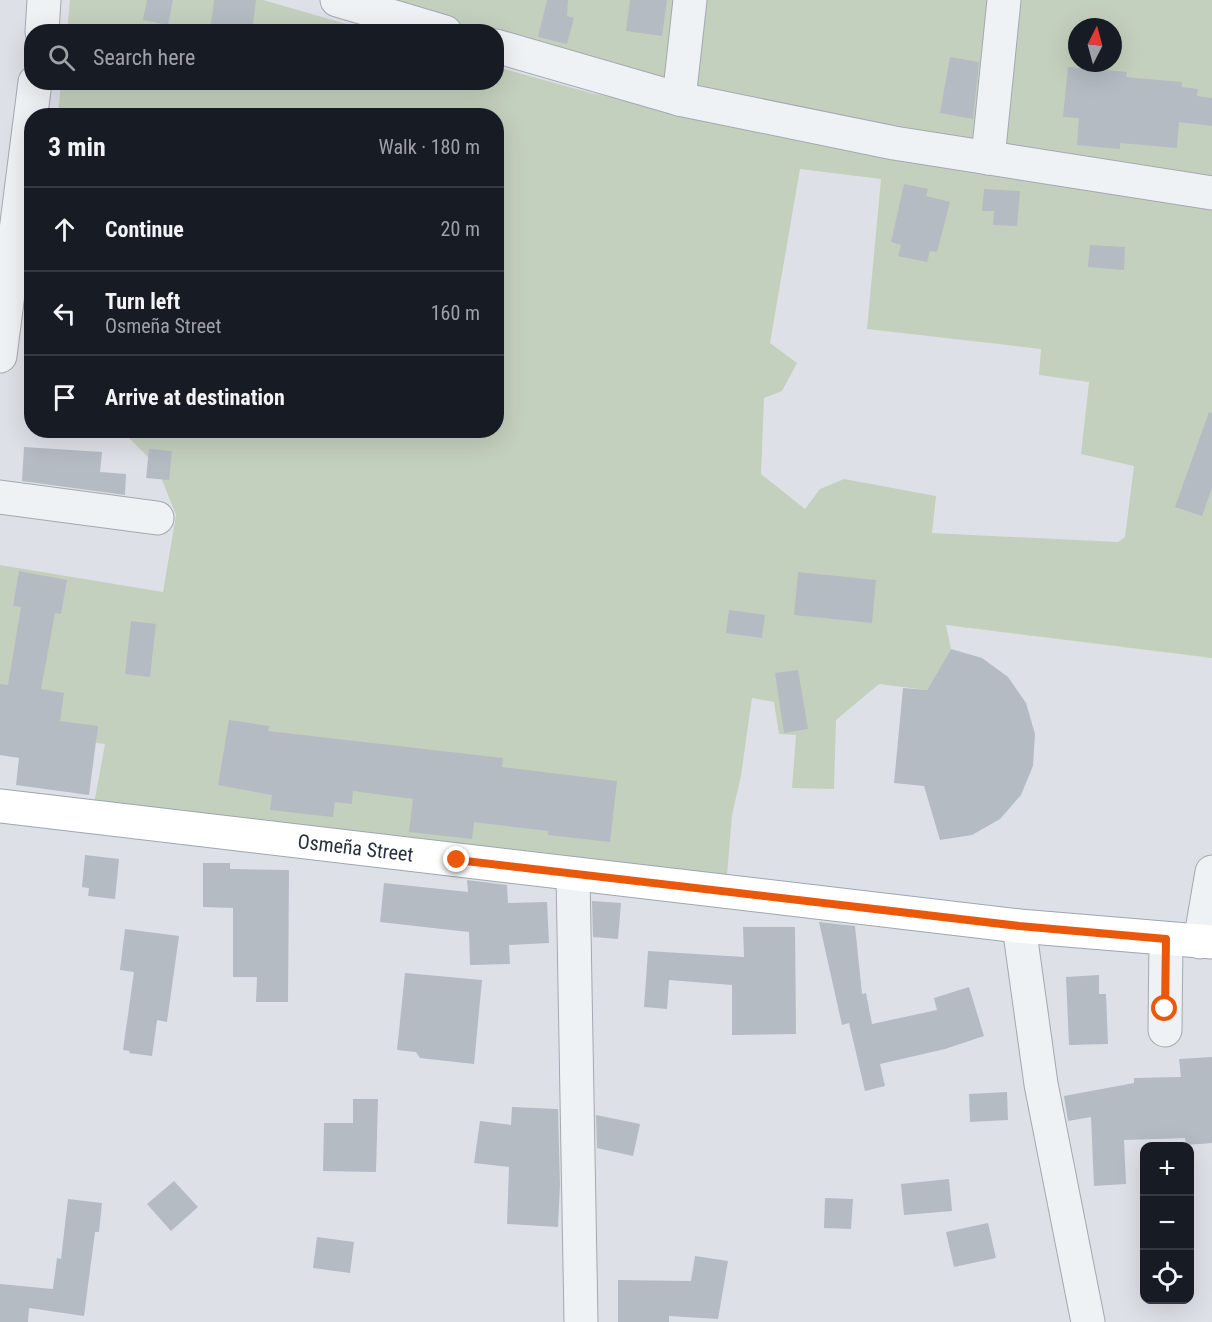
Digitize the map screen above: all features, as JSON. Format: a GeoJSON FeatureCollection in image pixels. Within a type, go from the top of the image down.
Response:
{"type":"FeatureCollection","features":[{"type":"Feature","properties":{"kind":"main road","name":"Osmeña Street"},"geometry":{"type":"LineString","coordinates":[[0,806],[1019,926],[1206,942]]}},
{"type":"Feature","properties":{"kind":"street"},"geometry":{"type":"LineString","coordinates":[[42,24],[44,0]]}},
{"type":"Feature","properties":{"kind":"street"},"geometry":{"type":"LineString","coordinates":[[337,0],[418,24]]}},
{"type":"Feature","properties":{"kind":"street"},"geometry":{"type":"LineString","coordinates":[[679,99],[690,0]]}},
{"type":"Feature","properties":{"kind":"street"},"geometry":{"type":"LineString","coordinates":[[988,158],[1004,0]]}},
{"type":"Feature","properties":{"kind":"street"},"geometry":{"type":"LineString","coordinates":[[504,48],[679,99],[894,143],[1212,193]]}},
{"type":"Feature","properties":{"kind":"street"},"geometry":{"type":"LineString","coordinates":[[32,108],[34,90]]}},
{"type":"Feature","properties":{"kind":"street"},"geometry":{"type":"LineString","coordinates":[[0,356],[24,168]]}},
{"type":"Feature","properties":{"kind":"street"},"geometry":{"type":"LineString","coordinates":[[0,497],[157,518]]}},
{"type":"Feature","properties":{"kind":"street"},"geometry":{"type":"LineString","coordinates":[[1206,942],[1212,872]]}},
{"type":"Feature","properties":{"kind":"street"},"geometry":{"type":"LineString","coordinates":[[573,874],[581,1322]]}},
{"type":"Feature","properties":{"kind":"street"},"geometry":{"type":"LineString","coordinates":[[1019,926],[1041,1084],[1088,1322]]}},
{"type":"Feature","properties":{"kind":"street"},"geometry":{"type":"LineString","coordinates":[[1166,939],[1166,1030]]}},
{"type":"Feature","properties":{"kind":"green space"},"geometry":{"type":"Polygon","coordinates":[[[70,0],[263,0],[347,24],[68,24],[70,0]]]}},
{"type":"Feature","properties":{"kind":"green space"},"geometry":{"type":"Polygon","coordinates":[[[365,0],[681,0],[672,82],[504,34],[504,24],[446,24],[365,0]]]}},
{"type":"Feature","properties":{"kind":"green space"},"geometry":{"type":"Polygon","coordinates":[[[705,0],[996,0],[975,147],[696,88],[705,0]]]}},
{"type":"Feature","properties":{"kind":"green space"},"geometry":{"type":"Polygon","coordinates":[[[1017,0],[1212,0],[1212,182],[1013,149],[1007,144],[1017,0]]]}},
{"type":"Feature","properties":{"kind":"green space"},"geometry":{"type":"Polygon","coordinates":[[[504,69],[591,93],[831,144],[1212,207],[1212,658],[946,625],[951,649],[927,690],[879,684],[836,720],[834,789],[792,788],[796,735],[779,734],[774,702],[752,698],[741,776],[732,815],[726,887],[94,804],[105,744],[0,730],[0,565],[163,592],[176,515],[156,465],[129,438],[504,438],[504,108],[59,108],[60,90],[504,90],[504,69]],[[800,169],[770,343],[797,363],[782,391],[764,398],[761,474],[805,509],[820,489],[844,479],[936,496],[932,533],[1118,542],[1125,537],[1134,466],[1081,454],[1089,382],[1039,375],[1041,349],[867,329],[881,179],[800,169]]]}},
{"type":"Feature","properties":{"kind":"building"},"geometry":{"type":"Polygon","coordinates":[[[147,0],[173,0],[168,24],[143,20],[147,0]]]}},
{"type":"Feature","properties":{"kind":"building"},"geometry":{"type":"Polygon","coordinates":[[[214,0],[256,0],[253,24],[211,24],[214,0]]]}},
{"type":"Feature","properties":{"kind":"building"},"geometry":{"type":"Polygon","coordinates":[[[547,0],[568,0],[567,16],[574,18],[567,44],[538,37],[547,0]]]}},
{"type":"Feature","properties":{"kind":"building"},"geometry":{"type":"Polygon","coordinates":[[[630,0],[667,0],[662,36],[626,31],[630,0]]]}},
{"type":"Feature","properties":{"kind":"building"},"geometry":{"type":"Polygon","coordinates":[[[950,57],[979,62],[973,119],[940,113],[950,57]]]}},
{"type":"Feature","properties":{"kind":"building"},"geometry":{"type":"Polygon","coordinates":[[[1068,67],[1068,72],[1127,72],[1126,77],[1182,82],[1182,87],[1198,89],[1197,96],[1212,98],[1212,126],[1179,122],[1177,148],[1120,143],[1120,149],[1077,145],[1079,118],[1063,117],[1068,67]]]}},
{"type":"Feature","properties":{"kind":"building"},"geometry":{"type":"Polygon","coordinates":[[[904,184],[928,189],[926,196],[950,202],[937,252],[930,251],[927,262],[898,256],[901,245],[891,242],[904,184]]]}},
{"type":"Feature","properties":{"kind":"building"},"geometry":{"type":"Polygon","coordinates":[[[984,189],[1020,191],[1017,226],[993,225],[994,211],[982,211],[984,189]]]}},
{"type":"Feature","properties":{"kind":"building"},"geometry":{"type":"Polygon","coordinates":[[[1090,245],[1125,247],[1124,270],[1088,267],[1090,245]]]}},
{"type":"Feature","properties":{"kind":"building"},"geometry":{"type":"Polygon","coordinates":[[[1209,412],[1212,413],[1212,488],[1202,516],[1175,507],[1209,412]]]}},
{"type":"Feature","properties":{"kind":"building"},"geometry":{"type":"Polygon","coordinates":[[[24,447],[102,452],[100,472],[126,474],[125,495],[22,481],[24,447]]]}},
{"type":"Feature","properties":{"kind":"building"},"geometry":{"type":"Polygon","coordinates":[[[149,449],[172,451],[169,480],[146,478],[149,449]]]}},
{"type":"Feature","properties":{"kind":"building"},"geometry":{"type":"Polygon","coordinates":[[[19,571],[67,580],[61,614],[55,613],[41,689],[64,693],[60,721],[98,726],[89,795],[16,785],[19,758],[0,755],[0,684],[8,685],[21,607],[13,606],[19,571]]]}},
{"type":"Feature","properties":{"kind":"building"},"geometry":{"type":"Polygon","coordinates":[[[798,572],[876,580],[872,623],[794,615],[798,572]]]}},
{"type":"Feature","properties":{"kind":"building"},"geometry":{"type":"Polygon","coordinates":[[[729,610],[765,615],[762,638],[726,633],[729,610]]]}},
{"type":"Feature","properties":{"kind":"building"},"geometry":{"type":"Polygon","coordinates":[[[131,621],[156,624],[150,677],[125,674],[131,621]]]}},
{"type":"Feature","properties":{"kind":"building"},"geometry":{"type":"Polygon","coordinates":[[[951,649],[982,658],[1008,677],[1026,703],[1035,734],[1033,766],[1021,795],[1000,819],[972,835],[940,840],[924,786],[894,783],[903,688],[927,690],[951,649]]]}},
{"type":"Feature","properties":{"kind":"building"},"geometry":{"type":"Polygon","coordinates":[[[798,670],[808,729],[784,733],[775,673],[798,670]]]}},
{"type":"Feature","properties":{"kind":"building"},"geometry":{"type":"Polygon","coordinates":[[[229,720],[269,726],[268,731],[503,758],[502,767],[617,781],[610,842],[548,835],[548,831],[474,822],[472,839],[409,832],[413,799],[353,791],[352,804],[335,802],[333,817],[270,810],[272,795],[218,785],[229,720]]]}},
{"type":"Feature","properties":{"kind":"building"},"geometry":{"type":"Polygon","coordinates":[[[85,855],[119,859],[115,899],[88,896],[89,888],[82,887],[85,855]]]}},
{"type":"Feature","properties":{"kind":"building"},"geometry":{"type":"Polygon","coordinates":[[[203,863],[230,863],[230,869],[289,870],[288,1002],[256,1002],[257,977],[233,977],[233,908],[203,907],[203,863]]]}},
{"type":"Feature","properties":{"kind":"building"},"geometry":{"type":"Polygon","coordinates":[[[467,880],[507,885],[508,903],[547,902],[549,943],[509,945],[510,964],[470,965],[469,932],[380,922],[384,883],[468,892],[467,880]]]}},
{"type":"Feature","properties":{"kind":"building"},"geometry":{"type":"Polygon","coordinates":[[[592,901],[621,903],[618,939],[593,937],[592,901]]]}},
{"type":"Feature","properties":{"kind":"building"},"geometry":{"type":"Polygon","coordinates":[[[819,922],[855,926],[862,994],[866,993],[872,1024],[937,1010],[934,998],[969,987],[984,1036],[945,1049],[880,1064],[885,1086],[865,1091],[849,1023],[842,1025],[819,922]]]}},
{"type":"Feature","properties":{"kind":"building"},"geometry":{"type":"Polygon","coordinates":[[[743,927],[795,927],[796,1034],[732,1035],[732,985],[669,980],[667,1009],[644,1007],[648,951],[744,957],[743,927]]]}},
{"type":"Feature","properties":{"kind":"building"},"geometry":{"type":"Polygon","coordinates":[[[125,929],[179,936],[167,1022],[157,1020],[152,1056],[123,1050],[134,972],[120,970],[125,929]]]}},
{"type":"Feature","properties":{"kind":"building"},"geometry":{"type":"Polygon","coordinates":[[[405,973],[482,980],[474,1064],[420,1058],[416,1052],[397,1050],[405,973]]]}},
{"type":"Feature","properties":{"kind":"building"},"geometry":{"type":"Polygon","coordinates":[[[1099,975],[1099,994],[1106,994],[1108,1044],[1069,1045],[1066,977],[1099,975]]]}},
{"type":"Feature","properties":{"kind":"building"},"geometry":{"type":"Polygon","coordinates":[[[1212,1057],[1212,1143],[1194,1144],[1194,1142],[1186,1142],[1185,1138],[1124,1140],[1126,1184],[1094,1186],[1091,1117],[1068,1121],[1064,1096],[1134,1083],[1134,1078],[1181,1077],[1179,1059],[1212,1057]]]}},
{"type":"Feature","properties":{"kind":"building"},"geometry":{"type":"Polygon","coordinates":[[[1007,1092],[1008,1120],[970,1122],[969,1094],[1007,1092]]]}},
{"type":"Feature","properties":{"kind":"building"},"geometry":{"type":"Polygon","coordinates":[[[353,1099],[378,1099],[376,1172],[323,1171],[324,1123],[353,1123],[353,1099]]]}},
{"type":"Feature","properties":{"kind":"building"},"geometry":{"type":"Polygon","coordinates":[[[512,1107],[558,1109],[560,1185],[558,1227],[507,1224],[509,1167],[474,1163],[480,1121],[511,1125],[512,1107]]]}},
{"type":"Feature","properties":{"kind":"building"},"geometry":{"type":"Polygon","coordinates":[[[596,1115],[640,1124],[633,1156],[597,1148],[596,1115]]]}},
{"type":"Feature","properties":{"kind":"building"},"geometry":{"type":"Polygon","coordinates":[[[949,1179],[952,1211],[904,1215],[901,1184],[949,1179]]]}},
{"type":"Feature","properties":{"kind":"building"},"geometry":{"type":"Polygon","coordinates":[[[174,1181],[198,1207],[171,1231],[147,1204],[174,1181]]]}},
{"type":"Feature","properties":{"kind":"building"},"geometry":{"type":"Polygon","coordinates":[[[825,1198],[853,1199],[851,1229],[824,1228],[825,1198]]]}},
{"type":"Feature","properties":{"kind":"building"},"geometry":{"type":"Polygon","coordinates":[[[68,1199],[102,1203],[99,1232],[95,1232],[84,1316],[29,1308],[28,1322],[0,1322],[0,1284],[53,1289],[57,1258],[61,1259],[68,1199]]]}},
{"type":"Feature","properties":{"kind":"building"},"geometry":{"type":"Polygon","coordinates":[[[988,1223],[996,1258],[954,1267],[946,1232],[988,1223]]]}},
{"type":"Feature","properties":{"kind":"building"},"geometry":{"type":"Polygon","coordinates":[[[317,1237],[354,1242],[350,1273],[313,1268],[317,1237]]]}},
{"type":"Feature","properties":{"kind":"building"},"geometry":{"type":"Polygon","coordinates":[[[695,1256],[728,1261],[718,1319],[669,1316],[669,1322],[618,1322],[618,1280],[691,1281],[695,1256]]]}},
{"type":"Feature","properties":{"kind":"route"},"geometry":{"type":"LineString","coordinates":[[457,860],[1019,926],[1166,939],[1165,1009]]}}]}
